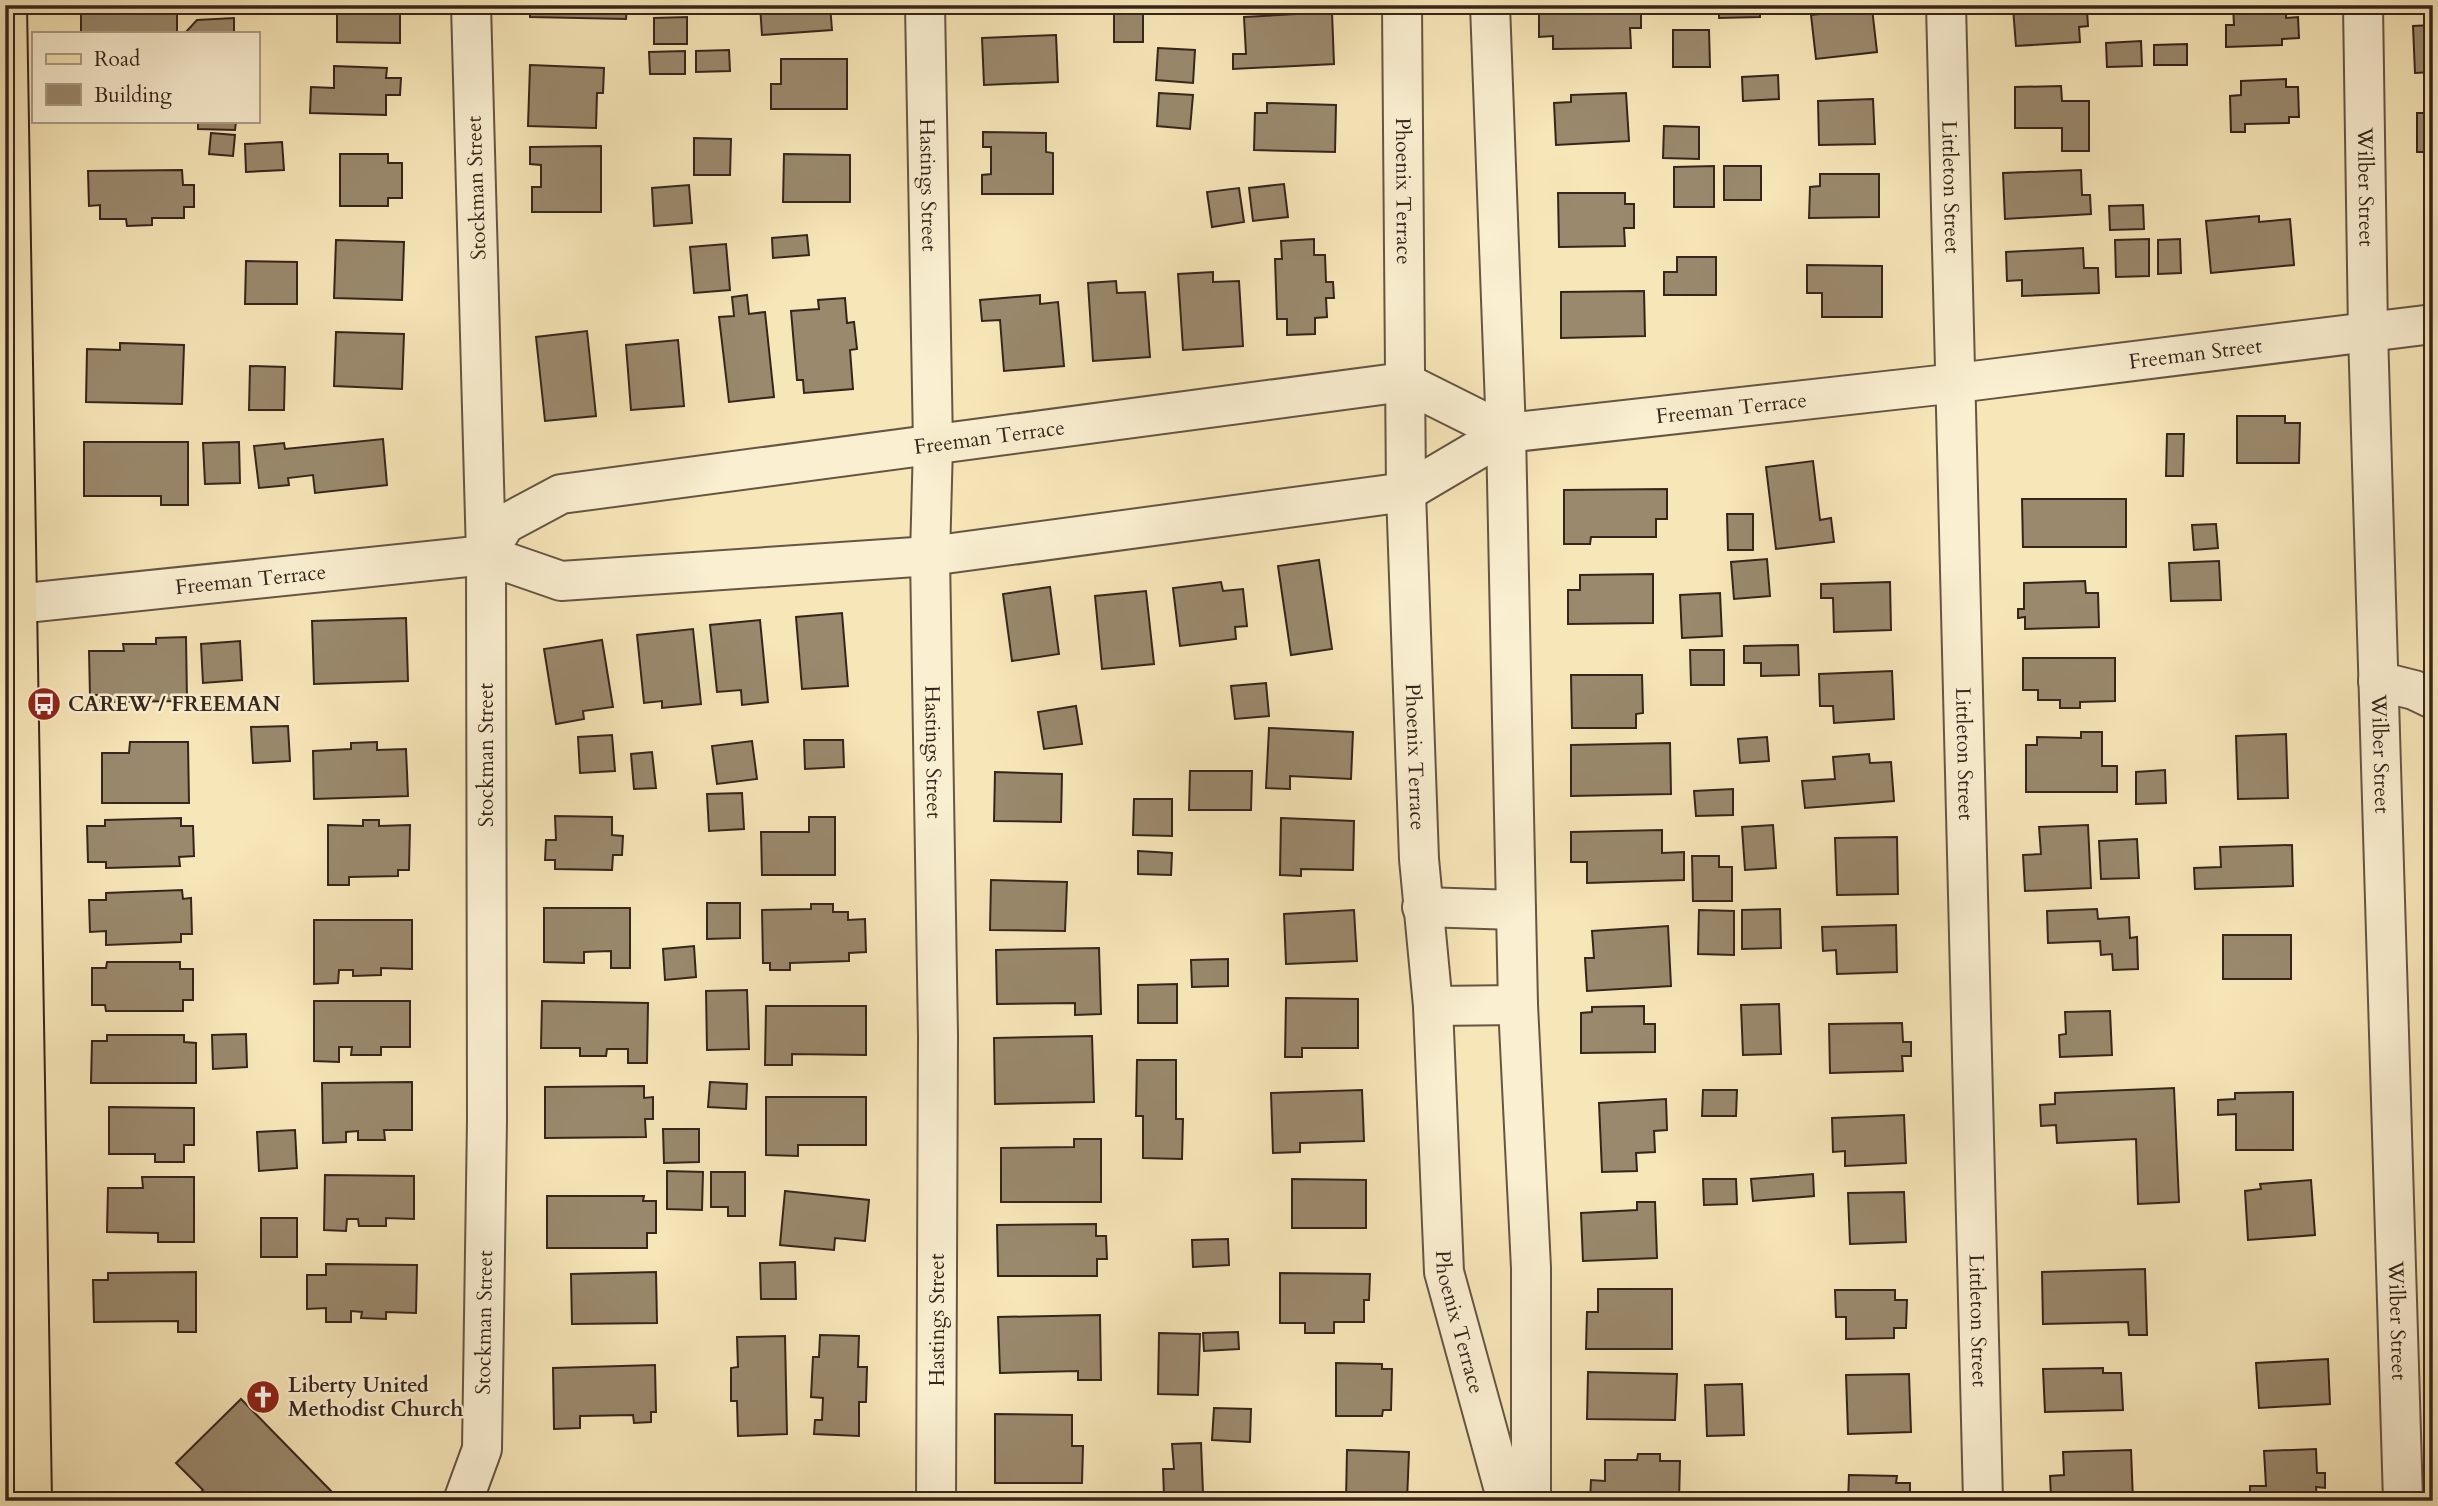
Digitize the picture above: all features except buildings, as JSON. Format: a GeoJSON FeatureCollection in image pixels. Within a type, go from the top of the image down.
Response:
{"type":"FeatureCollection","features":[{"type":"Feature","properties":{"kind":"main road"},"geometry":{"type":"LineString","coordinates":[[7,5],[32,1501]]}},
{"type":"Feature","properties":{"kind":"street","name":"Stockman Street"},"geometry":{"type":"LineString","coordinates":[[463,1501],[482,1449],[487,1120],[486,555],[471,5]]}},
{"type":"Feature","properties":{"kind":"street","name":"Hastings Street"},"geometry":{"type":"LineString","coordinates":[[925,5],[933,445],[930,556],[938,1036],[936,1501]]}},
{"type":"Feature","properties":{"kind":"street","name":"Phoenix Terrace"},"geometry":{"type":"LineString","coordinates":[[1402,5],[1406,492],[1422,907],[1433,1006],[1444,1272],[1507,1501]]}},
{"type":"Feature","properties":{"kind":"street"},"geometry":{"type":"LineString","coordinates":[[1490,5],[1506,433],[1518,1005],[1531,1268],[1531,1501]]}},
{"type":"Feature","properties":{"kind":"street","name":"Littleton Street"},"geometry":{"type":"LineString","coordinates":[[1946,5],[1957,383],[1965,880],[1983,1501]]}},
{"type":"Feature","properties":{"kind":"street","name":"Wilber Street"},"geometry":{"type":"LineString","coordinates":[[2363,5],[2368,332],[2403,1501]]}},
{"type":"Feature","properties":{"kind":"street","name":"Freeman Street"},"geometry":{"type":"LineString","coordinates":[[1957,383],[2433,324]]}},
{"type":"Feature","properties":{"kind":"street","name":"Freeman Terrace"},"geometry":{"type":"LineString","coordinates":[[486,555],[505,524],[561,494],[1404,382]]}},
{"type":"Feature","properties":{"kind":"street"},"geometry":{"type":"LineString","coordinates":[[1404,382],[1506,433]]}},
{"type":"Feature","properties":{"kind":"street","name":"Freeman Terrace"},"geometry":{"type":"LineString","coordinates":[[16,604],[486,555],[561,581],[930,556],[1406,492],[1506,433],[1957,383]]}},
{"type":"Feature","properties":{"kind":"street"},"geometry":{"type":"LineString","coordinates":[[2378,681],[2414,690],[2433,699]]}},
{"type":"Feature","properties":{"kind":"street"},"geometry":{"type":"LineString","coordinates":[[1422,907],[1516,910]]}},
{"type":"Feature","properties":{"kind":"street"},"geometry":{"type":"LineString","coordinates":[[1433,1006],[1518,1005]]}},
{"type":"Feature","properties":{"kind":"place","name":"CAREW / FREEMAN"},"geometry":{"type":"Point","coordinates":[44,704]}},
{"type":"Feature","properties":{"kind":"place","name":"Liberty United Methodist Church"},"geometry":{"type":"Point","coordinates":[263,1397]}}]}
